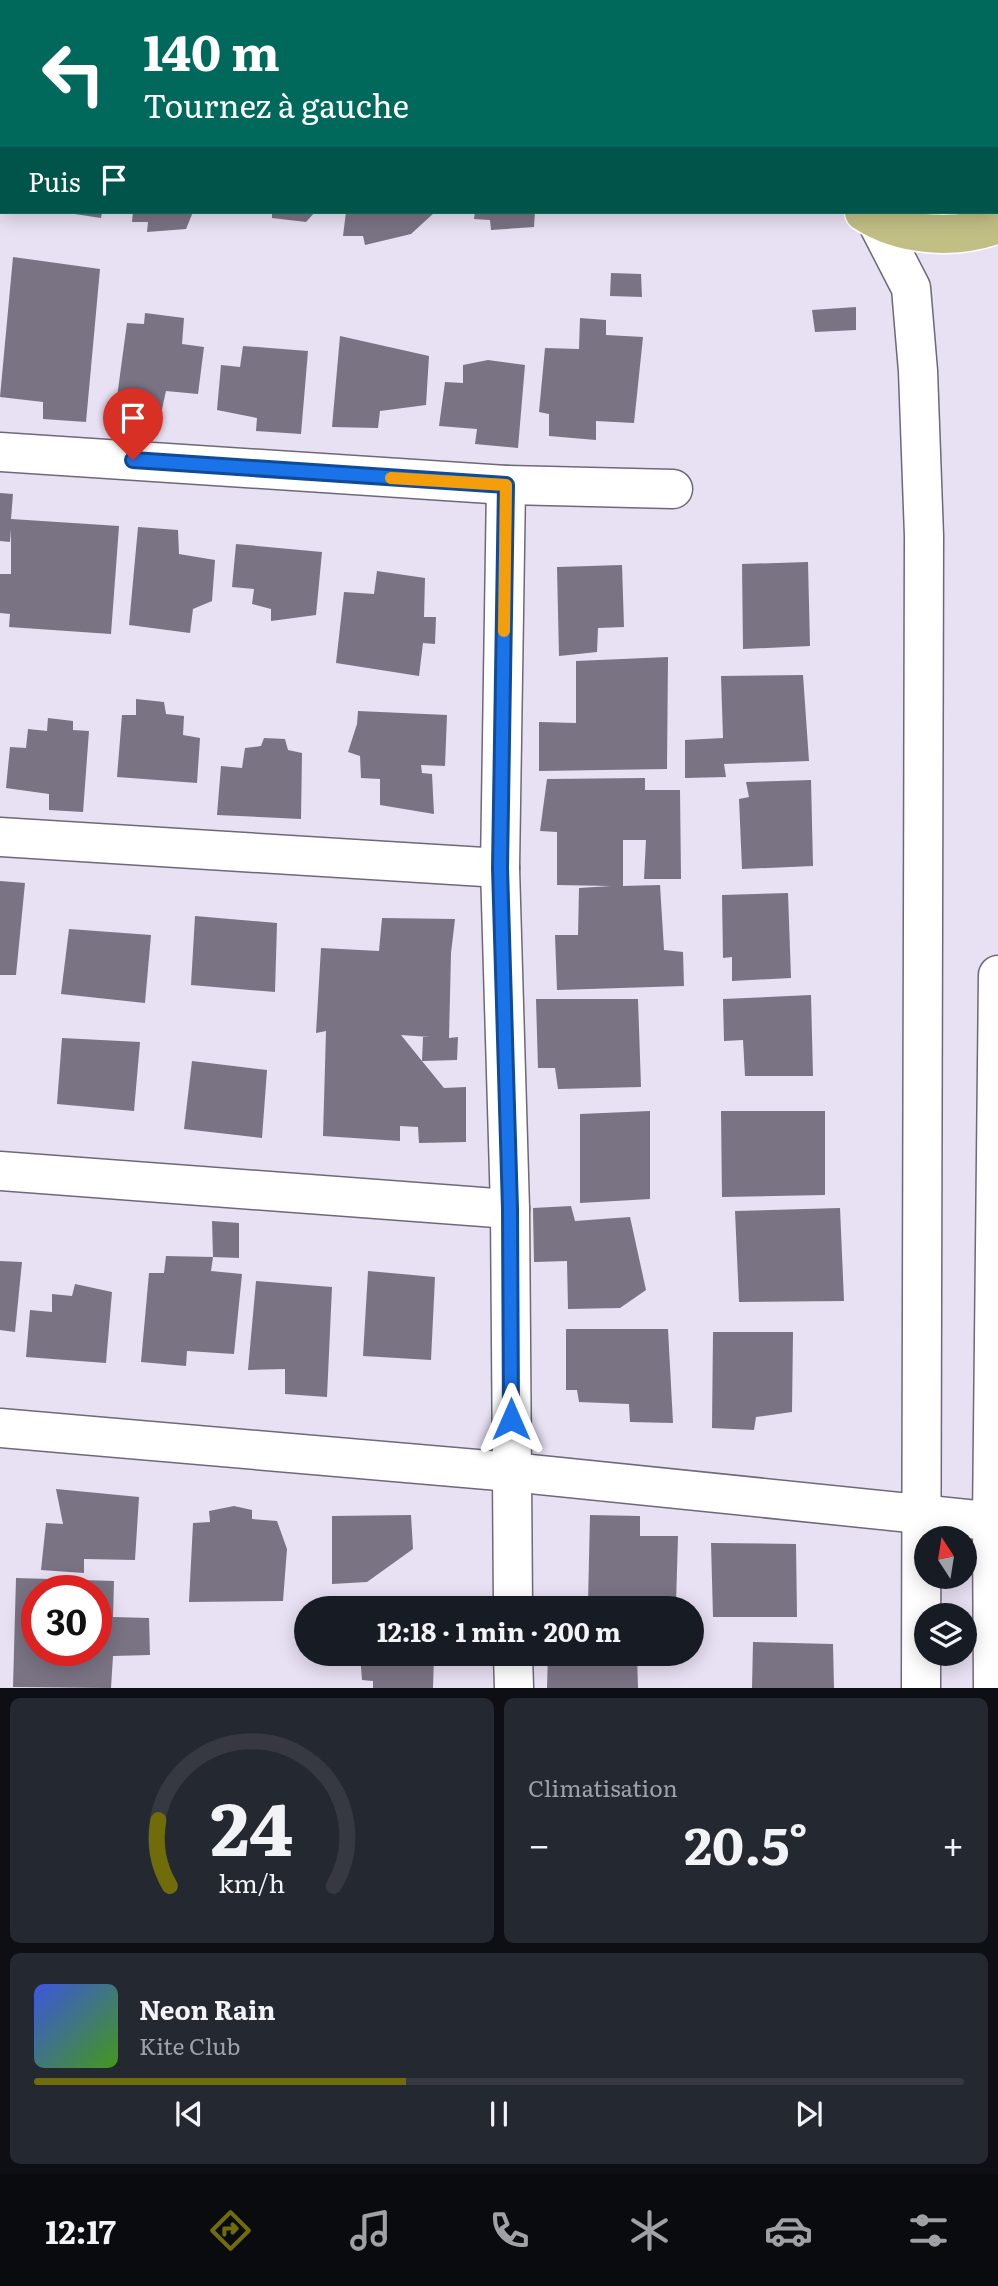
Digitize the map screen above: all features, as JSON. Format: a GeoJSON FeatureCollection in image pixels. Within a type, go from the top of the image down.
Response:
{"type":"FeatureCollection","features":[{"type":"Feature","properties":{"kind":"main road"},"geometry":{"type":"LineString","coordinates":[[870,216],[911,231],[947,234],[983,230],[998,224]]}},
{"type":"Feature","properties":{"kind":"street"},"geometry":{"type":"LineString","coordinates":[[870,216],[911,288],[918,371],[922,495],[921,1688]]}},
{"type":"Feature","properties":{"kind":"street"},"geometry":{"type":"LineString","coordinates":[[0,452],[506,485],[673,489]]}},
{"type":"Feature","properties":{"kind":"street"},"geometry":{"type":"LineString","coordinates":[[506,485],[500,868],[510,1209],[513,1596]]}},
{"type":"Feature","properties":{"kind":"street"},"geometry":{"type":"LineString","coordinates":[[0,837],[500,868]]}},
{"type":"Feature","properties":{"kind":"street"},"geometry":{"type":"LineString","coordinates":[[993,1688],[998,975]]}},
{"type":"Feature","properties":{"kind":"street"},"geometry":{"type":"LineString","coordinates":[[0,1171],[510,1209]]}},
{"type":"Feature","properties":{"kind":"street"},"geometry":{"type":"LineString","coordinates":[[0,1428],[511,1472],[995,1522]]}},
{"type":"Feature","properties":{"kind":"street"},"geometry":{"type":"LineString","coordinates":[[513,1666],[514,1688]]}},
{"type":"Feature","properties":{"kind":"building"},"geometry":{"type":"Polygon","coordinates":[[[75,214],[102,214],[101,218],[75,214]]]}},
{"type":"Feature","properties":{"kind":"building"},"geometry":{"type":"Polygon","coordinates":[[[133,214],[192,214],[186,229],[147,232],[148,222],[132,222],[133,214]]]}},
{"type":"Feature","properties":{"kind":"building"},"geometry":{"type":"Polygon","coordinates":[[[272,214],[313,214],[306,222],[272,218],[272,214]]]}},
{"type":"Feature","properties":{"kind":"building"},"geometry":{"type":"Polygon","coordinates":[[[346,214],[433,214],[411,234],[365,245],[363,236],[343,236],[346,214]]]}},
{"type":"Feature","properties":{"kind":"building"},"geometry":{"type":"Polygon","coordinates":[[[475,214],[535,214],[534,227],[491,230],[490,220],[474,219],[475,214]]]}},
{"type":"Feature","properties":{"kind":"building"},"geometry":{"type":"Polygon","coordinates":[[[13,257],[100,269],[86,422],[43,419],[43,402],[0,397],[13,257]]]}},
{"type":"Feature","properties":{"kind":"building"},"geometry":{"type":"Polygon","coordinates":[[[611,273],[641,274],[642,297],[610,296],[611,273]]]}},
{"type":"Feature","properties":{"kind":"building"},"geometry":{"type":"Polygon","coordinates":[[[856,307],[856,330],[815,332],[812,310],[856,307]]]}},
{"type":"Feature","properties":{"kind":"building"},"geometry":{"type":"Polygon","coordinates":[[[145,313],[184,318],[182,344],[204,347],[198,394],[166,391],[160,418],[115,412],[127,323],[144,324],[145,313]]]}},
{"type":"Feature","properties":{"kind":"building"},"geometry":{"type":"Polygon","coordinates":[[[580,318],[606,320],[606,335],[643,337],[634,423],[596,421],[596,440],[549,436],[549,414],[539,412],[545,348],[579,349],[580,318]]]}},
{"type":"Feature","properties":{"kind":"building"},"geometry":{"type":"Polygon","coordinates":[[[340,336],[429,356],[426,405],[380,411],[378,428],[332,427],[340,336]]]}},
{"type":"Feature","properties":{"kind":"building"},"geometry":{"type":"Polygon","coordinates":[[[243,346],[308,351],[301,434],[256,431],[257,418],[217,410],[221,365],[240,367],[243,346]]]}},
{"type":"Feature","properties":{"kind":"building"},"geometry":{"type":"Polygon","coordinates":[[[488,360],[525,365],[518,448],[475,444],[477,429],[439,426],[445,382],[463,383],[463,365],[488,360]]]}},
{"type":"Feature","properties":{"kind":"building"},"geometry":{"type":"Polygon","coordinates":[[[0,493],[13,494],[11,519],[119,526],[111,634],[9,627],[10,614],[0,613],[0,574],[11,574],[11,529],[10,542],[0,541],[0,493]]]}},
{"type":"Feature","properties":{"kind":"building"},"geometry":{"type":"Polygon","coordinates":[[[138,527],[178,530],[179,554],[215,560],[212,601],[193,609],[190,633],[129,625],[138,527]]]}},
{"type":"Feature","properties":{"kind":"building"},"geometry":{"type":"Polygon","coordinates":[[[236,544],[322,552],[316,615],[271,621],[271,609],[252,604],[254,589],[232,587],[236,544]]]}},
{"type":"Feature","properties":{"kind":"building"},"geometry":{"type":"Polygon","coordinates":[[[808,562],[810,646],[743,649],[742,564],[808,562]]]}},
{"type":"Feature","properties":{"kind":"building"},"geometry":{"type":"Polygon","coordinates":[[[622,565],[624,627],[598,628],[597,652],[559,656],[557,567],[622,565]]]}},
{"type":"Feature","properties":{"kind":"building"},"geometry":{"type":"Polygon","coordinates":[[[377,571],[425,578],[424,617],[436,617],[435,644],[423,643],[419,676],[336,663],[344,592],[374,594],[377,571]]]}},
{"type":"Feature","properties":{"kind":"building"},"geometry":{"type":"Polygon","coordinates":[[[668,657],[667,769],[539,771],[539,722],[576,723],[576,661],[668,657]]]}},
{"type":"Feature","properties":{"kind":"building"},"geometry":{"type":"Polygon","coordinates":[[[803,675],[809,761],[724,764],[726,777],[685,778],[685,740],[723,738],[721,676],[803,675]]]}},
{"type":"Feature","properties":{"kind":"building"},"geometry":{"type":"Polygon","coordinates":[[[136,699],[164,702],[166,714],[184,716],[183,735],[200,738],[197,783],[117,777],[122,715],[136,715],[136,699]]]}},
{"type":"Feature","properties":{"kind":"building"},"geometry":{"type":"Polygon","coordinates":[[[358,711],[447,715],[445,766],[421,765],[422,773],[432,774],[434,814],[380,805],[380,779],[361,778],[360,756],[348,752],[357,724],[358,711]]]}},
{"type":"Feature","properties":{"kind":"building"},"geometry":{"type":"Polygon","coordinates":[[[48,718],[73,721],[73,730],[89,731],[83,812],[49,810],[49,794],[6,788],[10,747],[26,748],[28,729],[47,731],[48,718]]]}},
{"type":"Feature","properties":{"kind":"building"},"geometry":{"type":"Polygon","coordinates":[[[264,738],[285,739],[288,750],[302,753],[301,819],[217,815],[221,766],[242,768],[245,748],[261,746],[264,738]]]}},
{"type":"Feature","properties":{"kind":"building"},"geometry":{"type":"Polygon","coordinates":[[[645,778],[645,790],[680,790],[681,879],[644,879],[646,840],[623,840],[623,886],[660,885],[664,950],[683,952],[684,986],[557,990],[555,935],[578,935],[579,888],[611,886],[557,885],[557,832],[540,831],[547,779],[645,778]]]}},
{"type":"Feature","properties":{"kind":"building"},"geometry":{"type":"Polygon","coordinates":[[[811,780],[813,866],[742,869],[739,799],[749,797],[746,782],[811,780]]]}},
{"type":"Feature","properties":{"kind":"building"},"geometry":{"type":"Polygon","coordinates":[[[0,881],[25,883],[16,975],[0,975],[0,881]]]}},
{"type":"Feature","properties":{"kind":"building"},"geometry":{"type":"Polygon","coordinates":[[[788,893],[791,978],[732,981],[732,957],[723,958],[722,895],[788,893]]]}},
{"type":"Feature","properties":{"kind":"building"},"geometry":{"type":"Polygon","coordinates":[[[195,916],[277,923],[275,992],[191,985],[195,916]]]}},
{"type":"Feature","properties":{"kind":"building"},"geometry":{"type":"Polygon","coordinates":[[[382,918],[455,919],[451,953],[449,1038],[458,1037],[457,1060],[422,1061],[444,1088],[466,1087],[466,1142],[419,1143],[418,1127],[400,1126],[400,1141],[323,1136],[326,1031],[316,1033],[321,948],[379,951],[382,918]],[[401,1035],[422,1061],[423,1037],[430,1037],[401,1035]]]}},
{"type":"Feature","properties":{"kind":"building"},"geometry":{"type":"Polygon","coordinates":[[[69,929],[151,935],[145,1003],[61,994],[69,929]]]}},
{"type":"Feature","properties":{"kind":"building"},"geometry":{"type":"Polygon","coordinates":[[[811,995],[813,1076],[745,1076],[743,1040],[724,1041],[723,999],[811,995]]]}},
{"type":"Feature","properties":{"kind":"building"},"geometry":{"type":"Polygon","coordinates":[[[536,999],[638,999],[641,1087],[558,1089],[555,1068],[538,1068],[536,999]]]}},
{"type":"Feature","properties":{"kind":"building"},"geometry":{"type":"Polygon","coordinates":[[[62,1038],[140,1042],[134,1111],[57,1104],[62,1038]]]}},
{"type":"Feature","properties":{"kind":"building"},"geometry":{"type":"Polygon","coordinates":[[[192,1061],[267,1070],[262,1138],[184,1129],[192,1061]]]}},
{"type":"Feature","properties":{"kind":"building"},"geometry":{"type":"Polygon","coordinates":[[[650,1111],[650,1199],[580,1203],[580,1114],[650,1111]]]}},
{"type":"Feature","properties":{"kind":"building"},"geometry":{"type":"Polygon","coordinates":[[[721,1111],[825,1111],[825,1195],[722,1197],[721,1111]]]}},
{"type":"Feature","properties":{"kind":"building"},"geometry":{"type":"Polygon","coordinates":[[[571,1206],[575,1221],[630,1217],[646,1290],[620,1308],[568,1309],[567,1261],[534,1262],[533,1208],[571,1206]]]}},
{"type":"Feature","properties":{"kind":"building"},"geometry":{"type":"Polygon","coordinates":[[[840,1208],[844,1301],[739,1302],[735,1211],[840,1208]]]}},
{"type":"Feature","properties":{"kind":"building"},"geometry":{"type":"Polygon","coordinates":[[[212,1221],[239,1223],[239,1258],[213,1257],[212,1221]]]}},
{"type":"Feature","properties":{"kind":"building"},"geometry":{"type":"Polygon","coordinates":[[[166,1256],[213,1257],[211,1271],[242,1274],[234,1354],[187,1351],[186,1366],[141,1362],[149,1273],[164,1273],[166,1256]]]}},
{"type":"Feature","properties":{"kind":"building"},"geometry":{"type":"Polygon","coordinates":[[[0,1261],[22,1262],[15,1332],[0,1330],[0,1261]]]}},
{"type":"Feature","properties":{"kind":"building"},"geometry":{"type":"Polygon","coordinates":[[[368,1271],[435,1277],[431,1360],[363,1356],[368,1271]]]}},
{"type":"Feature","properties":{"kind":"building"},"geometry":{"type":"Polygon","coordinates":[[[256,1281],[332,1287],[327,1397],[285,1394],[285,1369],[248,1370],[256,1281]]]}},
{"type":"Feature","properties":{"kind":"building"},"geometry":{"type":"Polygon","coordinates":[[[75,1284],[112,1292],[106,1363],[26,1357],[30,1310],[52,1312],[52,1294],[72,1296],[75,1284]]]}},
{"type":"Feature","properties":{"kind":"building"},"geometry":{"type":"Polygon","coordinates":[[[566,1329],[668,1329],[673,1423],[630,1422],[629,1404],[579,1402],[577,1390],[566,1390],[566,1329]]]}},
{"type":"Feature","properties":{"kind":"building"},"geometry":{"type":"Polygon","coordinates":[[[713,1332],[793,1332],[792,1412],[756,1417],[754,1430],[712,1428],[713,1332]]]}},
{"type":"Feature","properties":{"kind":"building"},"geometry":{"type":"Polygon","coordinates":[[[56,1489],[139,1497],[135,1560],[84,1559],[84,1573],[41,1570],[46,1523],[63,1524],[56,1489]]]}},
{"type":"Feature","properties":{"kind":"building"},"geometry":{"type":"Polygon","coordinates":[[[234,1506],[252,1510],[252,1519],[277,1521],[287,1549],[283,1601],[189,1602],[193,1523],[210,1522],[209,1511],[234,1506]]]}},
{"type":"Feature","properties":{"kind":"building"},"geometry":{"type":"Polygon","coordinates":[[[411,1515],[413,1549],[367,1582],[332,1584],[332,1516],[411,1515]]]}},
{"type":"Feature","properties":{"kind":"building"},"geometry":{"type":"Polygon","coordinates":[[[590,1515],[640,1516],[640,1536],[678,1536],[676,1596],[588,1596],[590,1515]]]}},
{"type":"Feature","properties":{"kind":"building"},"geometry":{"type":"Polygon","coordinates":[[[711,1543],[796,1544],[797,1617],[713,1617],[711,1543]]]}},
{"type":"Feature","properties":{"kind":"building"},"geometry":{"type":"Polygon","coordinates":[[[16,1578],[21,1578],[21,1666],[112,1666],[112,1581],[113,1617],[149,1618],[150,1655],[113,1656],[111,1688],[13,1687],[16,1578]]]}},
{"type":"Feature","properties":{"kind":"building"},"geometry":{"type":"Polygon","coordinates":[[[753,1642],[833,1644],[834,1688],[752,1688],[753,1642]]]}},
{"type":"Feature","properties":{"kind":"building"},"geometry":{"type":"Polygon","coordinates":[[[361,1666],[434,1666],[433,1688],[373,1688],[373,1681],[362,1680],[361,1666]]]}},
{"type":"Feature","properties":{"kind":"building"},"geometry":{"type":"Polygon","coordinates":[[[548,1666],[637,1666],[638,1688],[547,1688],[548,1666]]]}},
{"type":"Feature","properties":{"kind":"slow traffic"},"geometry":{"type":"LineString","coordinates":[[391,478],[506,485],[504,631]]}},
{"type":"Feature","properties":{"kind":"route"},"geometry":{"type":"LineString","coordinates":[[133,460],[506,485],[500,868],[510,1209],[511,1419]]}}]}
